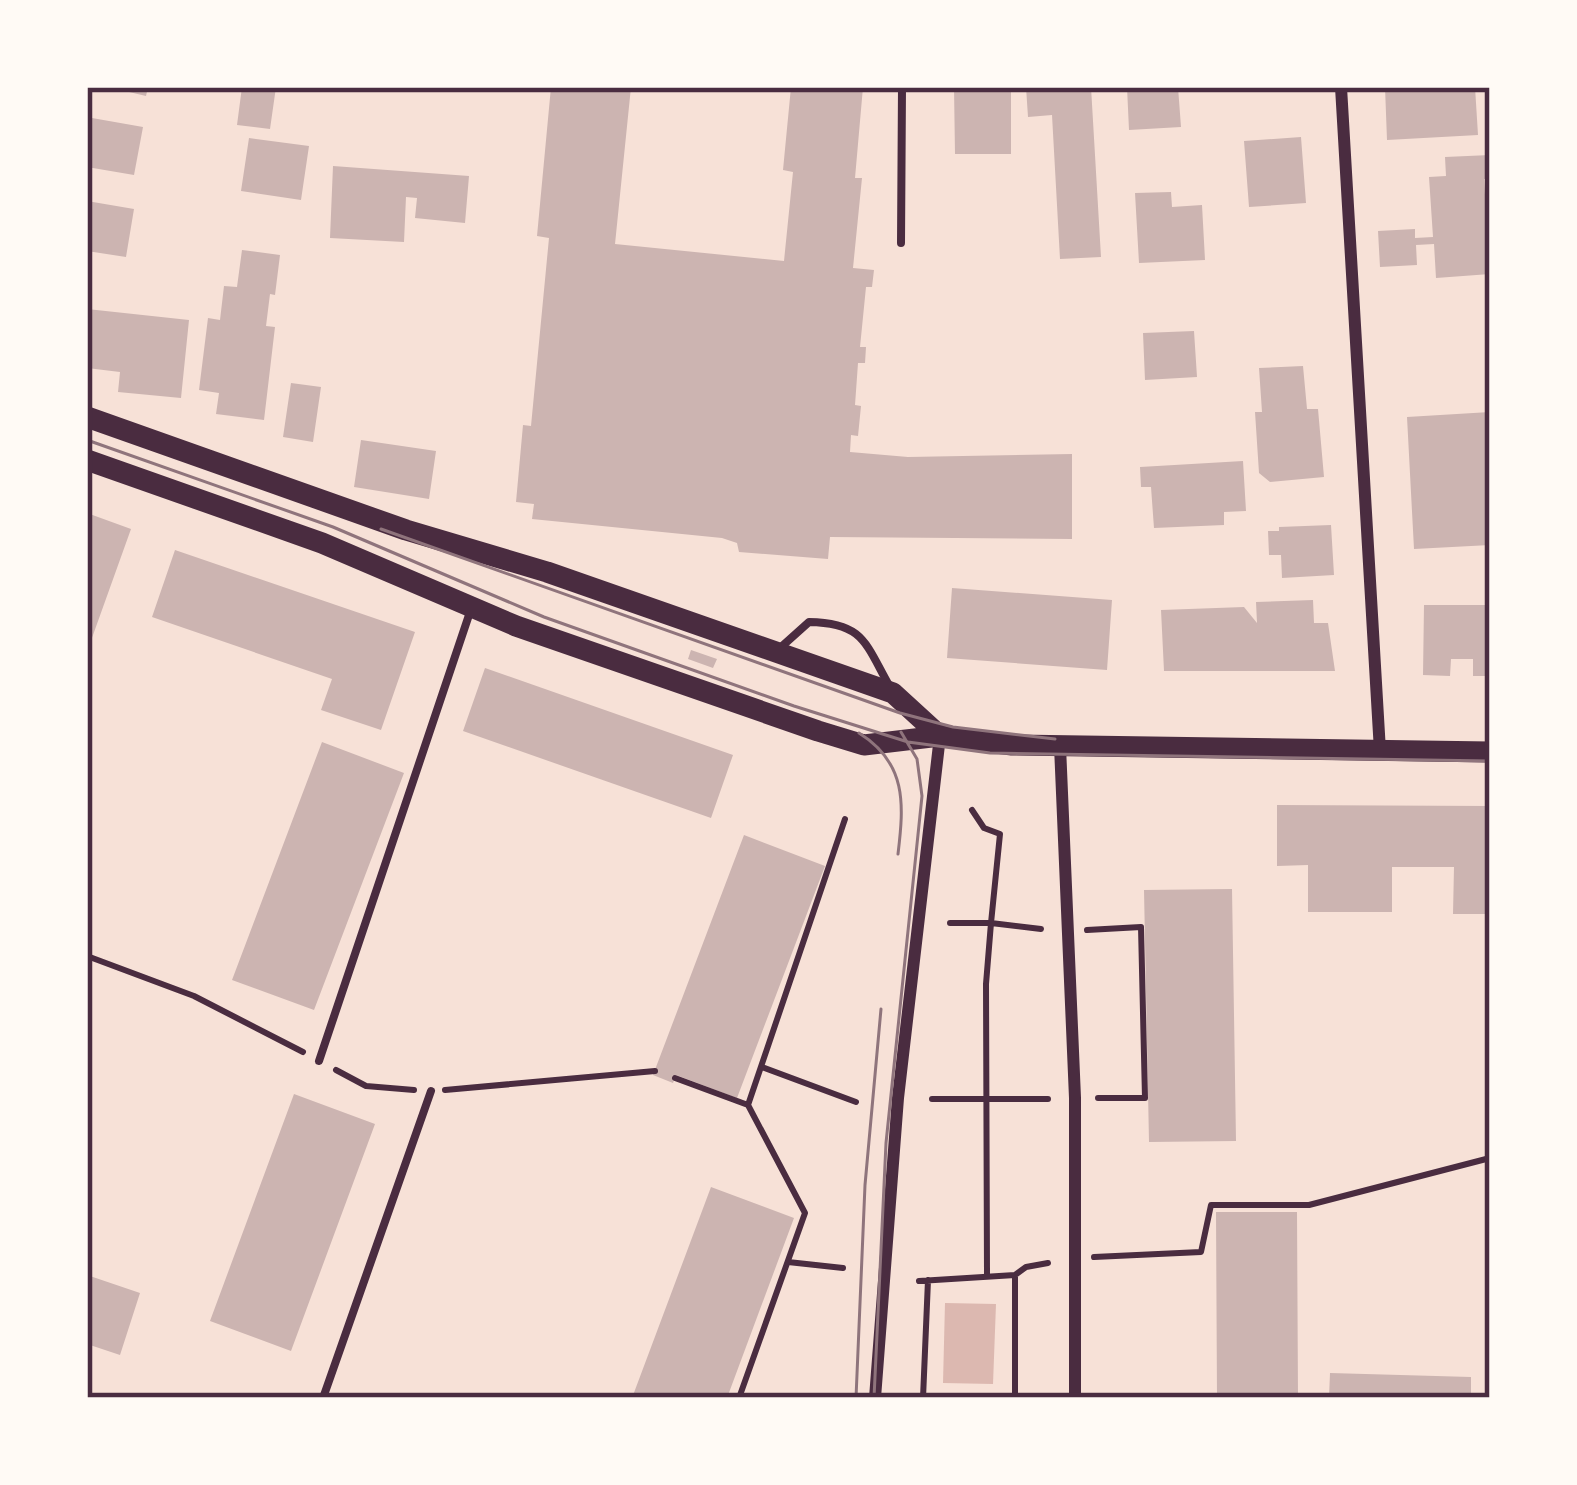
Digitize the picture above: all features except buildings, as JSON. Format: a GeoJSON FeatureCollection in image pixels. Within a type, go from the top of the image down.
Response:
{"type":"FeatureCollection","features":[{"type":"Feature","properties":{"kind":"street"},"geometry":{"type":"LineString","coordinates":[[1341,87],[1381,752]]}},
{"type":"Feature","properties":{"kind":"street"},"geometry":{"type":"LineString","coordinates":[[87,416],[406,530],[547,572],[893,693],[940,736]]}},
{"type":"Feature","properties":{"kind":"street"},"geometry":{"type":"LineString","coordinates":[[87,460],[322,543],[472,607],[864,745],[940,736],[1012,745],[1490,752]]}},
{"type":"Feature","properties":{"kind":"street"},"geometry":{"type":"LineString","coordinates":[[875,1398],[898,1098],[940,736]]}},
{"type":"Feature","properties":{"kind":"street"},"geometry":{"type":"LineString","coordinates":[[1060,746],[1076,1098],[1075,1398]]}},
{"type":"Feature","properties":{"kind":"lane"},"geometry":{"type":"LineString","coordinates":[[901,243],[902,87]]}},
{"type":"Feature","properties":{"kind":"lane"},"geometry":{"type":"LineString","coordinates":[[319,1061],[472,607]]}},
{"type":"Feature","properties":{"kind":"lane"},"geometry":{"type":"LineString","coordinates":[[776,654],[809,622],[848,626],[864,641],[893,693]]}},
{"type":"Feature","properties":{"kind":"lane"},"geometry":{"type":"LineString","coordinates":[[323,1398],[431,1091]]}},
{"type":"Feature","properties":{"kind":"path"},"geometry":{"type":"LineString","coordinates":[[972,810],[984,828],[1000,834],[986,984],[987,1276]]}},
{"type":"Feature","properties":{"kind":"path"},"geometry":{"type":"LineString","coordinates":[[748,1105],[845,819]]}},
{"type":"Feature","properties":{"kind":"path"},"geometry":{"type":"LineString","coordinates":[[950,923],[1041,929]]}},
{"type":"Feature","properties":{"kind":"path"},"geometry":{"type":"LineString","coordinates":[[1087,929],[1141,926],[1145,1098],[1094,1098]]}},
{"type":"Feature","properties":{"kind":"path"},"geometry":{"type":"LineString","coordinates":[[87,956],[194,996],[366,1085],[431,1091],[655,1071]]}},
{"type":"Feature","properties":{"kind":"path"},"geometry":{"type":"LineString","coordinates":[[761,1067],[856,1102]]}},
{"type":"Feature","properties":{"kind":"path"},"geometry":{"type":"LineString","coordinates":[[675,1078],[748,1105],[805,1213],[739,1398]]}},
{"type":"Feature","properties":{"kind":"path"},"geometry":{"type":"LineString","coordinates":[[932,1099],[1048,1099]]}},
{"type":"Feature","properties":{"kind":"path"},"geometry":{"type":"LineString","coordinates":[[1094,1256],[1201,1252],[1211,1204],[1309,1204],[1490,1158]]}},
{"type":"Feature","properties":{"kind":"path"},"geometry":{"type":"LineString","coordinates":[[788,1262],[843,1268]]}},
{"type":"Feature","properties":{"kind":"path"},"geometry":{"type":"LineString","coordinates":[[923,1398],[924,1281],[1015,1275],[1026,1267],[1048,1263]]}},
{"type":"Feature","properties":{"kind":"path"},"geometry":{"type":"LineString","coordinates":[[1015,1275],[1015,1398]]}},
{"type":"Feature","properties":{"kind":"shaded area"},"geometry":{"type":"Polygon","coordinates":[[[945,1303],[996,1304],[993,1384],[943,1383],[945,1303]]]}},
{"type":"Feature","properties":{"kind":"tram line"},"geometry":{"type":"LineString","coordinates":[[87,440],[333,527],[544,617],[908,742],[990,753],[1490,761]]}},
{"type":"Feature","properties":{"kind":"tram line"},"geometry":{"type":"LineString","coordinates":[[381,529],[900,713],[953,727],[1055,739]]}},
{"type":"Feature","properties":{"kind":"tram line"},"geometry":{"type":"LineString","coordinates":[[874,1398],[886,1143],[922,796],[917,759],[901,732]]}},
{"type":"Feature","properties":{"kind":"tram line"},"geometry":{"type":"LineString","coordinates":[[859,733],[886,758],[899,786],[898,854]]}},
{"type":"Feature","properties":{"kind":"tram line"},"geometry":{"type":"LineString","coordinates":[[856,1398],[865,1185],[881,1009]]}}]}
